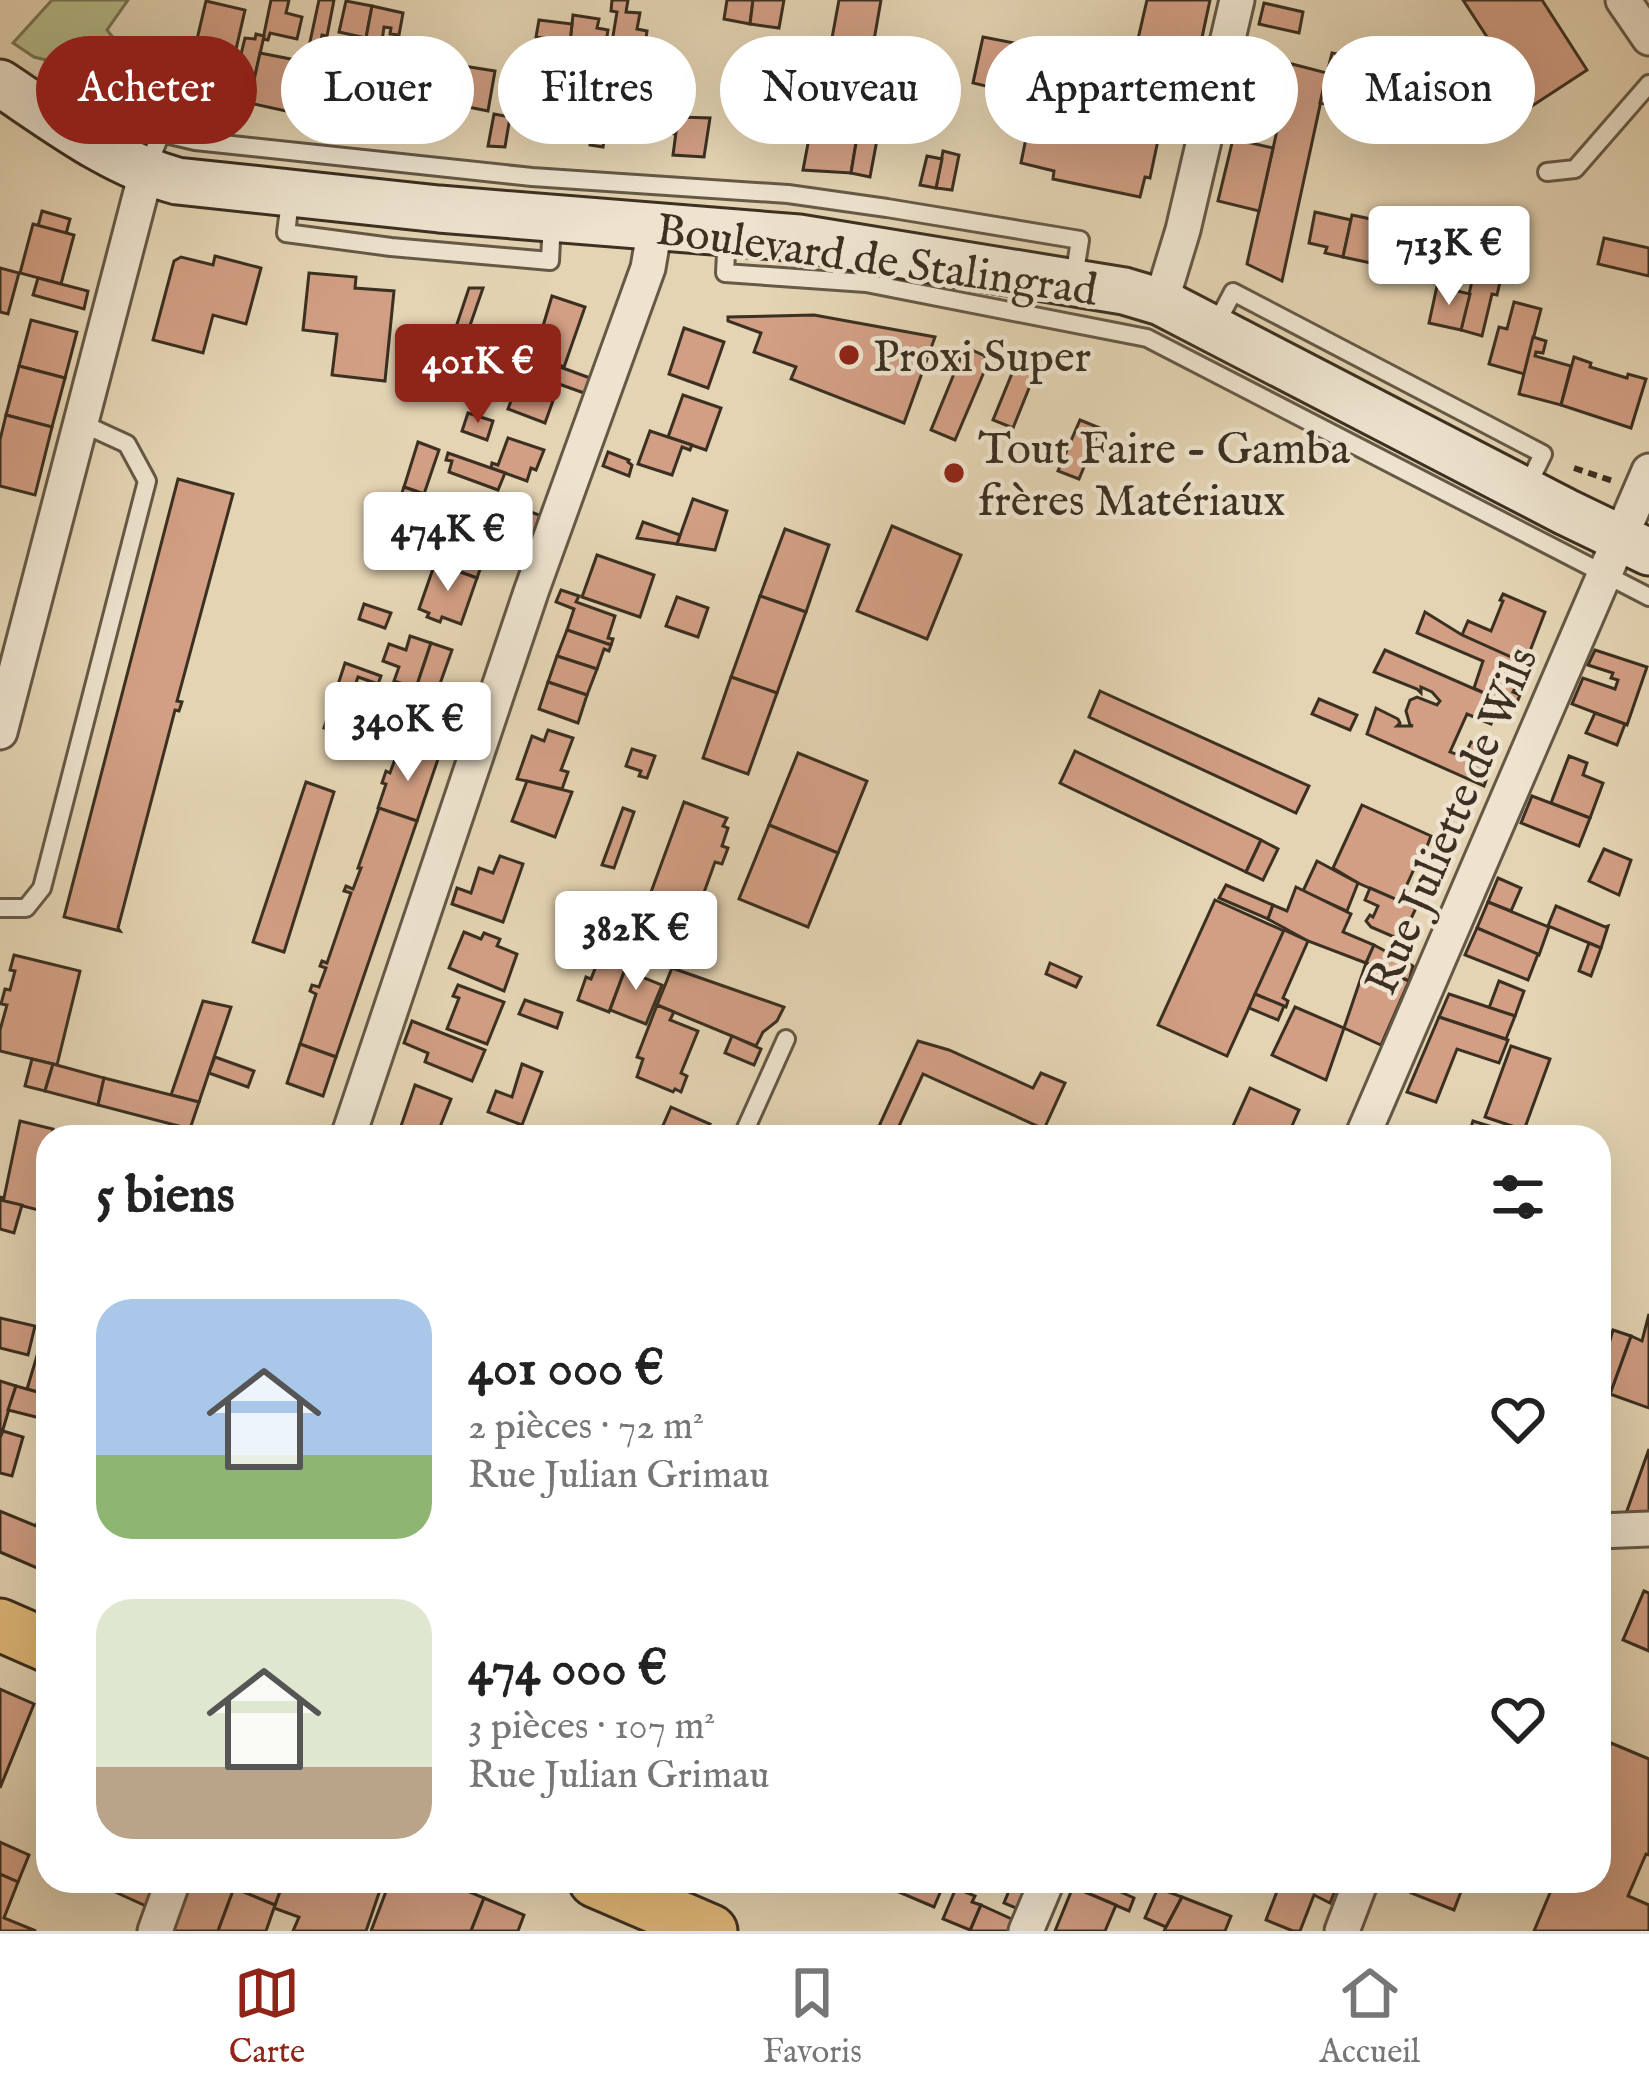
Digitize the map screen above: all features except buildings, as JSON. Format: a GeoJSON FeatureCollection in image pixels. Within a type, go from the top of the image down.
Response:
{"type":"FeatureCollection","features":[{"type":"Feature","properties":{"kind":"main road","name":"Boulevard de Stalingrad"},"geometry":{"type":"LineString","coordinates":[[0,82],[90,143],[146,172],[177,181],[552,219],[800,238],[1124,291],[1161,302],[1534,472],[1625,555]]}},
{"type":"Feature","properties":{"kind":"main road"},"geometry":{"type":"LineString","coordinates":[[0,1625],[36,1641]]}},
{"type":"Feature","properties":{"kind":"main road"},"geometry":{"type":"LineString","coordinates":[[623,1893],[711,1931]]}},
{"type":"Feature","properties":{"kind":"street"},"geometry":{"type":"LineString","coordinates":[[1161,302],[1183,230],[1237,0]]}},
{"type":"Feature","properties":{"kind":"street"},"geometry":{"type":"LineString","coordinates":[[1624,0],[1649,38]]}},
{"type":"Feature","properties":{"kind":"street"},"geometry":{"type":"LineString","coordinates":[[0,732],[146,172]]}},
{"type":"Feature","properties":{"kind":"street"},"geometry":{"type":"LineString","coordinates":[[352,1125],[531,592],[648,268],[655,227]]}},
{"type":"Feature","properties":{"kind":"street","name":"Rue Juliette de Wils"},"geometry":{"type":"LineString","coordinates":[[1367,1125],[1625,555],[1645,481]]}},
{"type":"Feature","properties":{"kind":"street"},"geometry":{"type":"LineString","coordinates":[[1611,1531],[1649,1529]]}},
{"type":"Feature","properties":{"kind":"street"},"geometry":{"type":"LineString","coordinates":[[154,1931],[168,1893]]}},
{"type":"Feature","properties":{"kind":"street"},"geometry":{"type":"LineString","coordinates":[[1026,1931],[1042,1893]]}},
{"type":"Feature","properties":{"kind":"street"},"geometry":{"type":"LineString","coordinates":[[1342,1931],[1356,1893]]}},
{"type":"Feature","properties":{"kind":"lane"},"geometry":{"type":"LineString","coordinates":[[1546,172],[1575,169],[1649,84]]}},
{"type":"Feature","properties":{"kind":"lane"},"geometry":{"type":"LineString","coordinates":[[146,172],[161,133],[195,141],[532,177],[788,194],[1079,240],[1073,283]]}},
{"type":"Feature","properties":{"kind":"lane"},"geometry":{"type":"LineString","coordinates":[[728,232],[725,273],[866,283],[1147,338],[1625,555],[1649,597]]}},
{"type":"Feature","properties":{"kind":"lane"},"geometry":{"type":"LineString","coordinates":[[0,908],[26,908],[42,888],[147,481],[127,444],[80,422]]}},
{"type":"Feature","properties":{"kind":"lane"},"geometry":{"type":"LineString","coordinates":[[747,1125],[786,1039]]}},
{"type":"Feature","properties":{"kind":"path"},"geometry":{"type":"LineString","coordinates":[[1534,472],[1562,464],[1645,481]]}},
{"type":"Feature","properties":{"kind":"green space"},"geometry":{"type":"Polygon","coordinates":[[[52,0],[128,0],[107,30],[112,36],[36,36],[36,58],[13,43],[52,0]]]}},
{"type":"Feature","properties":{"kind":"place","name":"Proxi Super"},"geometry":{"type":"Point","coordinates":[849,355]}},
{"type":"Feature","properties":{"kind":"place","name":"Tout Faire - Gamba frères Matériaux"},"geometry":{"type":"Point","coordinates":[954,473]}}]}
